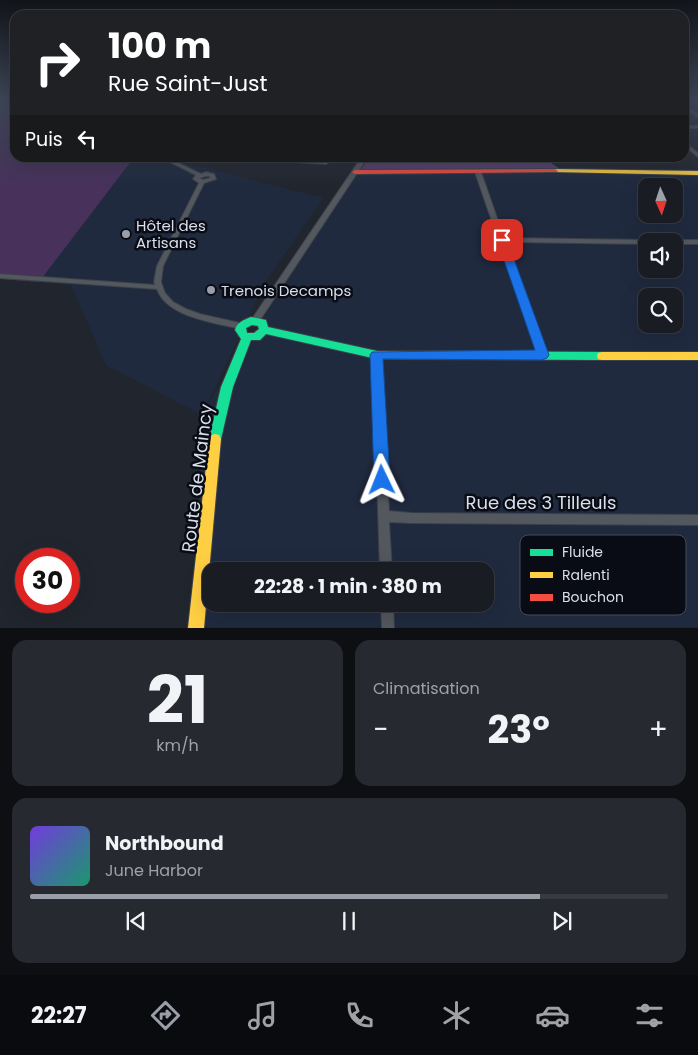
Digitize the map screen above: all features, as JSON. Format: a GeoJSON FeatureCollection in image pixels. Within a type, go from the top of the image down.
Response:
{"type":"FeatureCollection","features":[{"type":"Feature","properties":{"kind":"street"},"geometry":{"type":"LineString","coordinates":[[172,162],[201,178],[160,266],[156,276],[157,287],[166,301],[191,314],[241,326],[255,321],[262,323],[264,330]]}},
{"type":"Feature","properties":{"kind":"street"},"geometry":{"type":"LineString","coordinates":[[255,321],[361,162]]}},
{"type":"Feature","properties":{"kind":"street"},"geometry":{"type":"LineString","coordinates":[[355,172],[698,173]]}},
{"type":"Feature","properties":{"kind":"street"},"geometry":{"type":"LineString","coordinates":[[478,172],[542,355]]}},
{"type":"Feature","properties":{"kind":"street"},"geometry":{"type":"LineString","coordinates":[[502,240],[638,242]]}},
{"type":"Feature","properties":{"kind":"street"},"geometry":{"type":"LineString","coordinates":[[683,242],[698,242]]}},
{"type":"Feature","properties":{"kind":"street"},"geometry":{"type":"LineString","coordinates":[[0,276],[157,287]]}},
{"type":"Feature","properties":{"kind":"street"},"geometry":{"type":"LineString","coordinates":[[241,326],[241,334],[247,337],[258,336],[264,330]]}},
{"type":"Feature","properties":{"kind":"street"},"geometry":{"type":"LineString","coordinates":[[264,330],[377,355],[698,356]]}},
{"type":"Feature","properties":{"kind":"street","name":"Route de Maincy"},"geometry":{"type":"LineString","coordinates":[[196,628],[214,444],[221,406],[232,368],[247,337]]}},
{"type":"Feature","properties":{"kind":"street"},"geometry":{"type":"LineString","coordinates":[[377,355],[386,562]]}},
{"type":"Feature","properties":{"kind":"street","name":"Rue des 3 Tilleuls"},"geometry":{"type":"LineString","coordinates":[[384,516],[410,518],[698,520]]}},
{"type":"Feature","properties":{"kind":"street"},"geometry":{"type":"LineString","coordinates":[[387,612],[388,628]]}},
{"type":"Feature","properties":{"kind":"shaded area"},"geometry":{"type":"Polygon","coordinates":[[[0,129],[10,129],[10,162],[130,162],[39,282],[0,279],[0,129]]]}},
{"type":"Feature","properties":{"kind":"shaded area"},"geometry":{"type":"Polygon","coordinates":[[[130,162],[174,162],[211,169],[323,198],[264,284],[205,409],[356,172],[698,175],[698,627],[193,627],[202,415],[106,365],[71,285],[39,282],[130,162]]]}},
{"type":"Feature","properties":{"kind":"shaded area"},"geometry":{"type":"Polygon","coordinates":[[[366,162],[550,162],[560,169],[496,171],[361,169],[366,162]]]}},
{"type":"Feature","properties":{"kind":"traffic: fast"},"geometry":{"type":"LineString","coordinates":[[251,321],[262,323],[264,330],[256,337],[244,336],[240,330],[241,326],[251,321]]}},
{"type":"Feature","properties":{"kind":"traffic: fast"},"geometry":{"type":"LineString","coordinates":[[264,330],[377,355],[602,356]]}},
{"type":"Feature","properties":{"kind":"traffic: fast"},"geometry":{"type":"LineString","coordinates":[[215,439],[227,387],[247,337]]}},
{"type":"Feature","properties":{"kind":"traffic: slow"},"geometry":{"type":"LineString","coordinates":[[555,171],[698,173]]}},
{"type":"Feature","properties":{"kind":"traffic: slow"},"geometry":{"type":"LineString","coordinates":[[602,356],[698,356]]}},
{"type":"Feature","properties":{"kind":"traffic: slow"},"geometry":{"type":"LineString","coordinates":[[196,628],[215,439]]}},
{"type":"Feature","properties":{"kind":"traffic: jam"},"geometry":{"type":"LineString","coordinates":[[355,172],[555,171]]}},
{"type":"Feature","properties":{"kind":"place","name":"Hôtel des Artisans"},"geometry":{"type":"Point","coordinates":[126,234]}},
{"type":"Feature","properties":{"kind":"place","name":"Trenois Decamps"},"geometry":{"type":"Point","coordinates":[211,290]}},
{"type":"Feature","properties":{"kind":"route"},"geometry":{"type":"LineString","coordinates":[[382,480],[377,355],[542,355],[502,240]]}}]}
